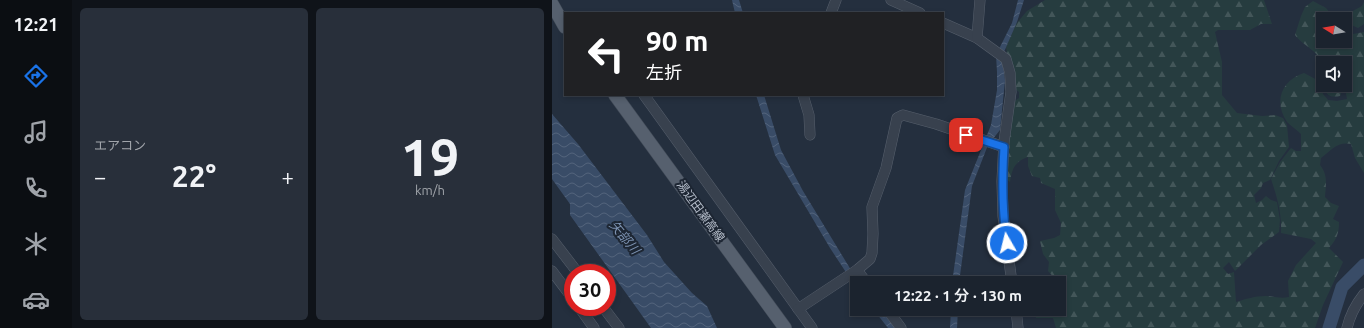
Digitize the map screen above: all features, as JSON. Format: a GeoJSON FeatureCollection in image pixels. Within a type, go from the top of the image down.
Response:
{"type":"FeatureCollection","features":[{"type":"Feature","properties":{"kind":"main road"},"geometry":{"type":"LineString","coordinates":[[552,4],[564,25]]}},
{"type":"Feature","properties":{"kind":"main road","name":"湯辺田瀬高線"},"geometry":{"type":"LineString","coordinates":[[616,96],[785,328]]}},
{"type":"Feature","properties":{"kind":"street"},"geometry":{"type":"LineString","coordinates":[[831,12],[836,0]]}},
{"type":"Feature","properties":{"kind":"street"},"geometry":{"type":"LineString","coordinates":[[891,0],[902,2],[918,12]]}},
{"type":"Feature","properties":{"kind":"street"},"geometry":{"type":"LineString","coordinates":[[977,38],[980,0]]}},
{"type":"Feature","properties":{"kind":"street"},"geometry":{"type":"LineString","coordinates":[[944,23],[977,38],[1006,59],[1010,73],[1011,92],[1004,147],[1002,181],[1003,216],[1011,276]]}},
{"type":"Feature","properties":{"kind":"street"},"geometry":{"type":"LineString","coordinates":[[645,96],[812,328]]}},
{"type":"Feature","properties":{"kind":"street"},"geometry":{"type":"LineString","coordinates":[[804,96],[809,115],[810,136]]}},
{"type":"Feature","properties":{"kind":"street"},"geometry":{"type":"LineString","coordinates":[[798,309],[853,273],[870,258],[872,253],[873,234],[872,207],[886,168],[897,118],[903,115],[936,124],[991,144],[1004,147]]}},
{"type":"Feature","properties":{"kind":"street"},"geometry":{"type":"LineString","coordinates":[[552,239],[571,264]]}},
{"type":"Feature","properties":{"kind":"street"},"geometry":{"type":"LineString","coordinates":[[552,271],[564,287]]}},
{"type":"Feature","properties":{"kind":"street"},"geometry":{"type":"LineString","coordinates":[[853,273],[857,276]]}},
{"type":"Feature","properties":{"kind":"street"},"geometry":{"type":"LineString","coordinates":[[1347,328],[1348,321],[1356,305],[1364,294]]}},
{"type":"Feature","properties":{"kind":"street"},"geometry":{"type":"LineString","coordinates":[[585,316],[594,328]]}},
{"type":"Feature","properties":{"kind":"street"},"geometry":{"type":"LineString","coordinates":[[610,316],[619,328]]}},
{"type":"Feature","properties":{"kind":"street"},"geometry":{"type":"LineString","coordinates":[[892,316],[901,328]]}},
{"type":"Feature","properties":{"kind":"street"},"geometry":{"type":"LineString","coordinates":[[1017,316],[1018,328]]}},
{"type":"Feature","properties":{"kind":"green space"},"geometry":{"type":"Polygon","coordinates":[[[1045,0],[1264,0],[1272,24],[1261,24],[1250,30],[1218,30],[1215,32],[1222,62],[1222,95],[1237,113],[1262,116],[1275,115],[1283,118],[1287,125],[1289,147],[1279,161],[1270,180],[1263,183],[1261,188],[1254,195],[1256,203],[1266,196],[1277,202],[1280,220],[1279,232],[1261,245],[1235,271],[1229,262],[1223,268],[1228,274],[1234,272],[1236,302],[1262,296],[1283,298],[1289,297],[1288,281],[1296,265],[1316,243],[1311,239],[1281,233],[1280,212],[1271,179],[1280,162],[1291,148],[1296,151],[1301,151],[1301,134],[1287,122],[1281,106],[1280,99],[1285,86],[1296,76],[1304,73],[1316,79],[1316,92],[1322,92],[1328,100],[1337,101],[1347,99],[1346,92],[1352,92],[1352,56],[1318,56],[1295,35],[1305,7],[1313,1],[1326,8],[1329,12],[1316,12],[1316,48],[1352,48],[1352,34],[1364,32],[1364,173],[1355,158],[1351,144],[1346,143],[1338,145],[1321,158],[1320,165],[1323,169],[1326,180],[1325,197],[1331,203],[1339,206],[1333,219],[1339,222],[1338,233],[1336,239],[1329,248],[1343,262],[1323,305],[1315,328],[1056,328],[1053,318],[1036,318],[1036,316],[1066,316],[1066,276],[1053,276],[1048,271],[1049,262],[1043,254],[1040,241],[1060,235],[1061,223],[1055,210],[1055,189],[1041,183],[1040,178],[1032,176],[1028,166],[1028,157],[1014,166],[1010,182],[1005,178],[1013,102],[1019,98],[1019,92],[1013,87],[1006,47],[1016,24],[1027,11],[1045,0]]]}},
{"type":"Feature","properties":{"kind":"green space"},"geometry":{"type":"Polygon","coordinates":[[[1364,2],[1364,24],[1358,28],[1352,25],[1351,12],[1362,6],[1364,2]]]}},
{"type":"Feature","properties":{"kind":"green space"},"geometry":{"type":"Polygon","coordinates":[[[1342,92],[1340,96],[1333,97],[1327,93],[1342,92]]]}},
{"type":"Feature","properties":{"kind":"water"},"geometry":{"type":"Polygon","coordinates":[[[732,0],[739,0],[743,12],[735,12],[732,0]]]}},
{"type":"Feature","properties":{"kind":"water"},"geometry":{"type":"Polygon","coordinates":[[[1018,0],[1024,0],[1017,22],[1004,52],[1003,64],[1005,81],[1000,130],[988,145],[972,186],[960,276],[953,276],[965,190],[991,125],[997,90],[996,55],[1012,23],[1018,0]]]}},
{"type":"Feature","properties":{"kind":"water"},"geometry":{"type":"Polygon","coordinates":[[[756,96],[764,96],[781,150],[803,191],[855,276],[850,276],[850,278],[830,248],[775,155],[756,96]]]}},
{"type":"Feature","properties":{"kind":"water","name":"矢部川"},"geometry":{"type":"Polygon","coordinates":[[[552,114],[578,144],[647,235],[664,262],[692,293],[707,306],[717,328],[651,328],[616,279],[616,264],[605,264],[570,215],[570,204],[552,179],[552,114]]]}},
{"type":"Feature","properties":{"kind":"water"},"geometry":{"type":"Polygon","coordinates":[[[879,316],[887,316],[896,328],[888,328],[879,316]]]}},
{"type":"Feature","properties":{"kind":"water"},"geometry":{"type":"Polygon","coordinates":[[[951,316],[958,316],[957,328],[950,328],[951,316]]]}},
{"type":"Feature","properties":{"kind":"waterway"},"geometry":{"type":"LineString","coordinates":[[1329,328],[1342,287],[1364,265]]}},
{"type":"Feature","properties":{"kind":"route"},"geometry":{"type":"LineString","coordinates":[[966,135],[1004,147],[1002,181],[1003,216],[1007,243]]}}]}
